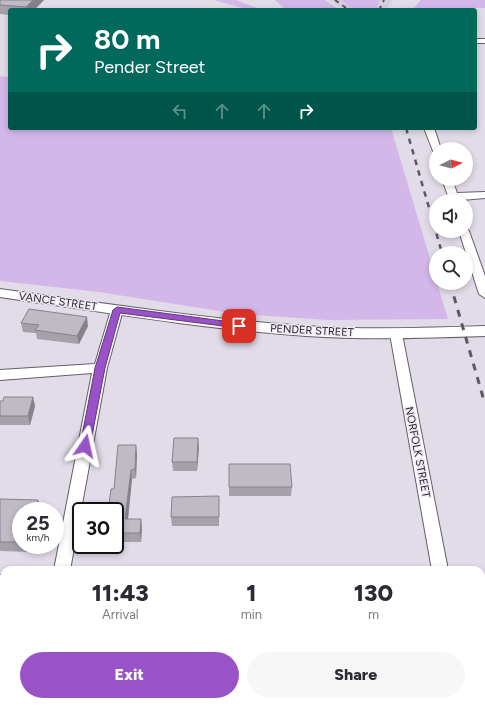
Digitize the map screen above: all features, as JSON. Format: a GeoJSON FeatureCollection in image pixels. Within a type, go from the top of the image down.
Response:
{"type":"FeatureCollection","features":[{"type":"Feature","properties":{"kind":"street"},"geometry":{"type":"LineString","coordinates":[[430,130],[434,142]]}},
{"type":"Feature","properties":{"kind":"street"},"geometry":{"type":"LineString","coordinates":[[473,197],[485,195]]}},
{"type":"Feature","properties":{"kind":"street"},"geometry":{"type":"LineString","coordinates":[[466,238],[485,294]]}},
{"type":"Feature","properties":{"kind":"street","name":"VANCE STREET"},"geometry":{"type":"LineString","coordinates":[[0,293],[117,310]]}},
{"type":"Feature","properties":{"kind":"street"},"geometry":{"type":"LineString","coordinates":[[63,566],[100,368],[117,310]]}},
{"type":"Feature","properties":{"kind":"street","name":"PENDER STREET"},"geometry":{"type":"LineString","coordinates":[[117,310],[276,329],[396,334],[485,331]]}},
{"type":"Feature","properties":{"kind":"street","name":"NORFOLK STREET"},"geometry":{"type":"LineString","coordinates":[[396,334],[439,566]]}},
{"type":"Feature","properties":{"kind":"street"},"geometry":{"type":"LineString","coordinates":[[0,375],[100,368]]}},
{"type":"Feature","properties":{"kind":"shaded area"},"geometry":{"type":"Polygon","coordinates":[[[214,0],[236,0],[257,8],[243,8],[214,0]]]}},
{"type":"Feature","properties":{"kind":"shaded area"},"geometry":{"type":"Polygon","coordinates":[[[275,0],[325,0],[336,8],[284,8],[275,0]]]}},
{"type":"Feature","properties":{"kind":"shaded area"},"geometry":{"type":"Polygon","coordinates":[[[329,0],[393,0],[387,8],[341,8],[329,0]]]}},
{"type":"Feature","properties":{"kind":"shaded area"},"geometry":{"type":"Polygon","coordinates":[[[341,0],[379,0],[377,8],[352,8],[341,0]]]}},
{"type":"Feature","properties":{"kind":"shaded area"},"geometry":{"type":"Polygon","coordinates":[[[421,0],[485,0],[485,8],[414,8],[421,0]]]}},
{"type":"Feature","properties":{"kind":"shaded area"},"geometry":{"type":"Polygon","coordinates":[[[0,76],[8,77],[8,130],[392,130],[429,255],[429,290],[439,290],[448,319],[328,320],[238,314],[99,292],[0,281],[0,76]]]}},
{"type":"Feature","properties":{"kind":"building"},"geometry":{"type":"Polygon","coordinates":[[[0,0],[33,0],[26,7],[0,5],[0,0]]]}},
{"type":"Feature","properties":{"kind":"building"},"geometry":{"type":"Polygon","coordinates":[[[29,309],[87,317],[77,336],[35,330],[39,325],[21,323],[29,309]]]}},
{"type":"Feature","properties":{"kind":"building"},"geometry":{"type":"Polygon","coordinates":[[[4,397],[33,397],[28,416],[0,416],[0,401],[3,401],[4,397]]]}},
{"type":"Feature","properties":{"kind":"building"},"geometry":{"type":"Polygon","coordinates":[[[174,438],[198,438],[197,462],[172,462],[174,438]]]}},
{"type":"Feature","properties":{"kind":"building"},"geometry":{"type":"Polygon","coordinates":[[[118,445],[136,445],[135,469],[131,470],[125,519],[141,519],[140,533],[124,533],[124,502],[109,502],[111,489],[114,489],[118,445]]]}},
{"type":"Feature","properties":{"kind":"building"},"geometry":{"type":"Polygon","coordinates":[[[229,464],[290,464],[292,487],[229,487],[229,464]]]}},
{"type":"Feature","properties":{"kind":"building"},"geometry":{"type":"Polygon","coordinates":[[[219,496],[219,517],[171,517],[172,497],[219,496]]]}},
{"type":"Feature","properties":{"kind":"building"},"geometry":{"type":"Polygon","coordinates":[[[0,499],[38,500],[38,502],[12,502],[12,542],[0,542],[0,499]]]}},
{"type":"Feature","properties":{"kind":"railway"},"geometry":{"type":"LineString","coordinates":[[335,0],[346,8]]}},
{"type":"Feature","properties":{"kind":"railway"},"geometry":{"type":"LineString","coordinates":[[380,8],[384,0]]}},
{"type":"Feature","properties":{"kind":"railway"},"geometry":{"type":"LineString","coordinates":[[407,130],[440,246]]}},
{"type":"Feature","properties":{"kind":"railway"},"geometry":{"type":"LineString","coordinates":[[452,290],[485,404]]}},
{"type":"Feature","properties":{"kind":"route"},"geometry":{"type":"LineString","coordinates":[[85,446],[100,368],[117,310],[239,326]]}}]}
